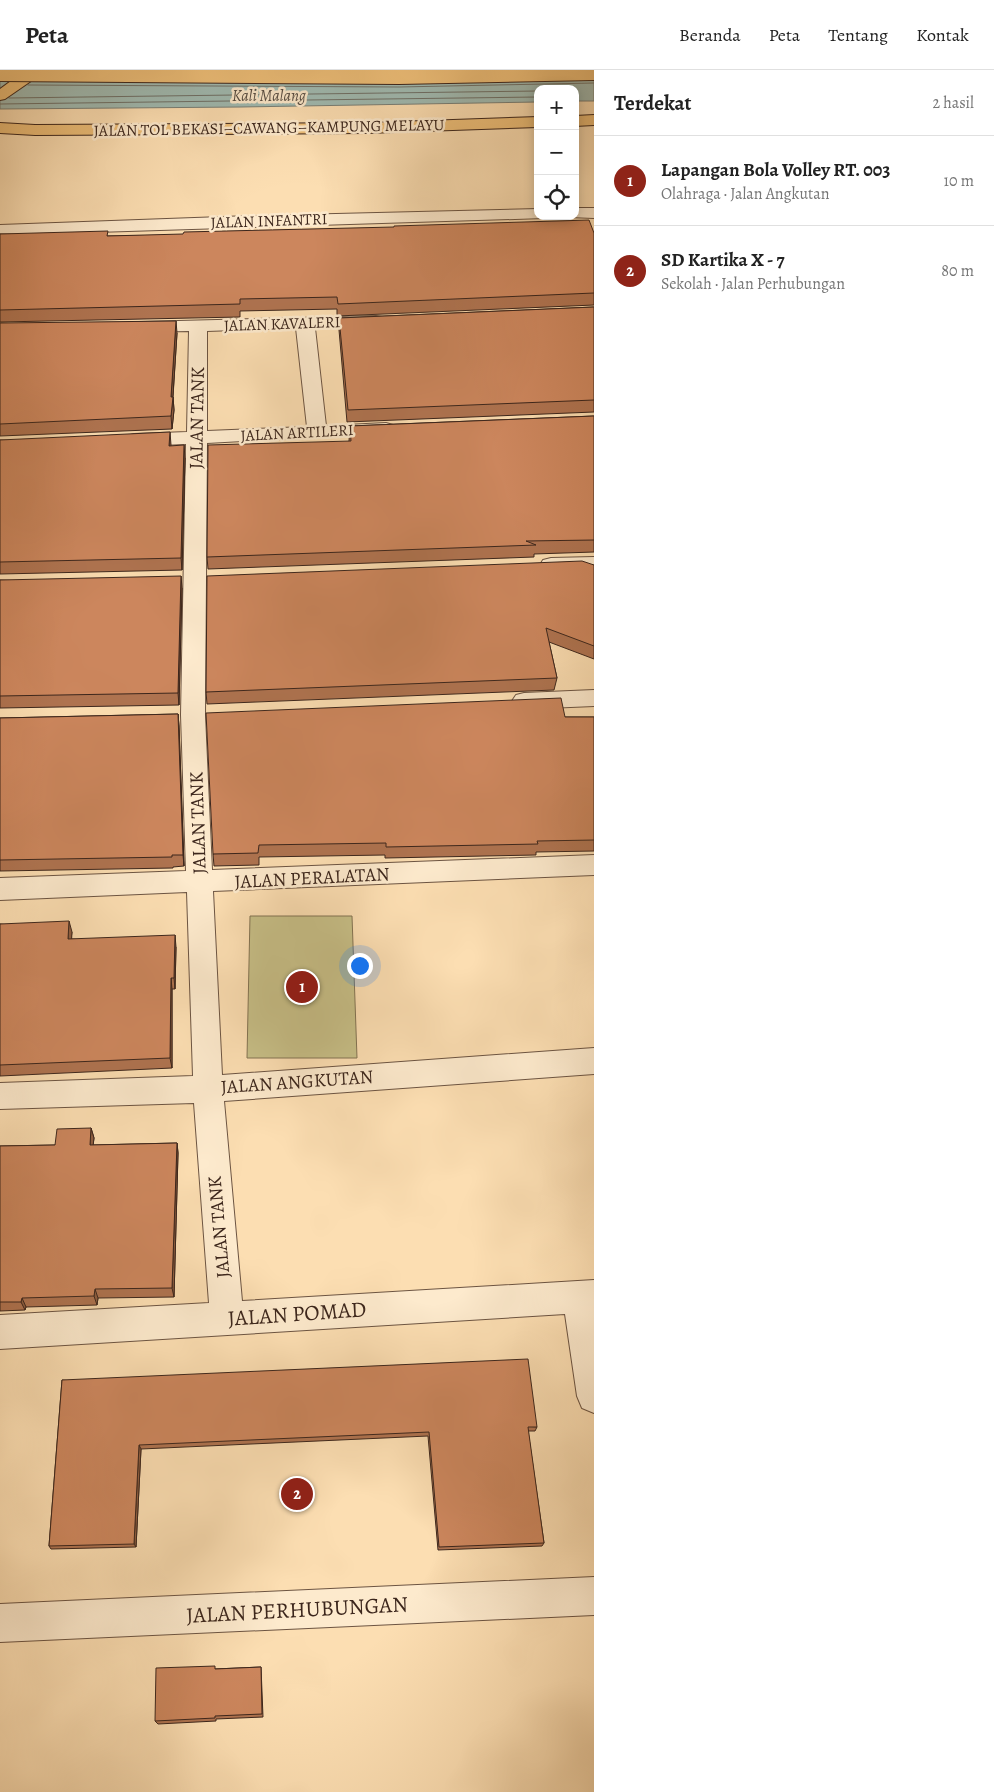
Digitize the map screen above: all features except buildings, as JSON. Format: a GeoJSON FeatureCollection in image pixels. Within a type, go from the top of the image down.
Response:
{"type":"FeatureCollection","features":[{"type":"Feature","properties":{"kind":"main road"},"geometry":{"type":"LineString","coordinates":[[0,96],[35,71]]}},
{"type":"Feature","properties":{"kind":"main road"},"geometry":{"type":"LineString","coordinates":[[0,73],[399,76],[594,72]]}},
{"type":"Feature","properties":{"kind":"main road"},"geometry":{"type":"LineString","coordinates":[[579,121],[594,120]]}},
{"type":"Feature","properties":{"kind":"main road","name":"JALAN TOL BEKASI–CAWANG–KAMPUNG MELAYU"},"geometry":{"type":"LineString","coordinates":[[0,130],[368,128],[534,122]]}},
{"type":"Feature","properties":{"kind":"street"},"geometry":{"type":"LineString","coordinates":[[579,213],[594,213]]}},
{"type":"Feature","properties":{"kind":"street","name":"JALAN INFANTRI"},"geometry":{"type":"LineString","coordinates":[[0,230],[250,221],[534,214]]}},
{"type":"Feature","properties":{"kind":"street","name":"JALAN KAVALERI"},"geometry":{"type":"LineString","coordinates":[[119,327],[198,327],[395,320]]}},
{"type":"Feature","properties":{"kind":"street"},"geometry":{"type":"LineString","coordinates":[[305,324],[316,431]]}},
{"type":"Feature","properties":{"kind":"street","name":"JALAN TANK"},"geometry":{"type":"LineString","coordinates":[[198,327],[193,715],[208,1089],[227,1318]]}},
{"type":"Feature","properties":{"kind":"street","name":"JALAN ARTILERI"},"geometry":{"type":"LineString","coordinates":[[118,440],[406,428]]}},
{"type":"Feature","properties":{"kind":"street"},"geometry":{"type":"LineString","coordinates":[[534,566],[594,564]]}},
{"type":"Feature","properties":{"kind":"street"},"geometry":{"type":"LineString","coordinates":[[506,702],[594,698]]}},
{"type":"Feature","properties":{"kind":"street","name":"JALAN PERALATAN"},"geometry":{"type":"LineString","coordinates":[[0,890],[594,865]]}},
{"type":"Feature","properties":{"kind":"street","name":"JALAN ANGKUTAN"},"geometry":{"type":"LineString","coordinates":[[0,1096],[208,1089],[594,1061]]}},
{"type":"Feature","properties":{"kind":"street"},"geometry":{"type":"LineString","coordinates":[[587,1296],[594,1396]]}},
{"type":"Feature","properties":{"kind":"street","name":"JALAN POMAD"},"geometry":{"type":"LineString","coordinates":[[0,1332],[587,1296]]}},
{"type":"Feature","properties":{"kind":"street","name":"JALAN PERHUBUNGAN"},"geometry":{"type":"LineString","coordinates":[[0,1623],[594,1596]]}},
{"type":"Feature","properties":{"kind":"shaded area"},"geometry":{"type":"Polygon","coordinates":[[[250,916],[352,916],[357,1058],[247,1058],[250,916]]]}},
{"type":"Feature","properties":{"kind":"water","name":"Kali Malang"},"geometry":{"type":"Polygon","coordinates":[[[594,72],[594,101],[579,101],[579,85],[534,85],[534,102],[0,109],[0,73],[594,72]]]}},
{"type":"Feature","properties":{"kind":"place","name":"Lapangan Bola Volley RT. 003"},"geometry":{"type":"Point","coordinates":[302,987]}},
{"type":"Feature","properties":{"kind":"place","name":"SD Kartika X - 7"},"geometry":{"type":"Point","coordinates":[297,1494]}}]}
